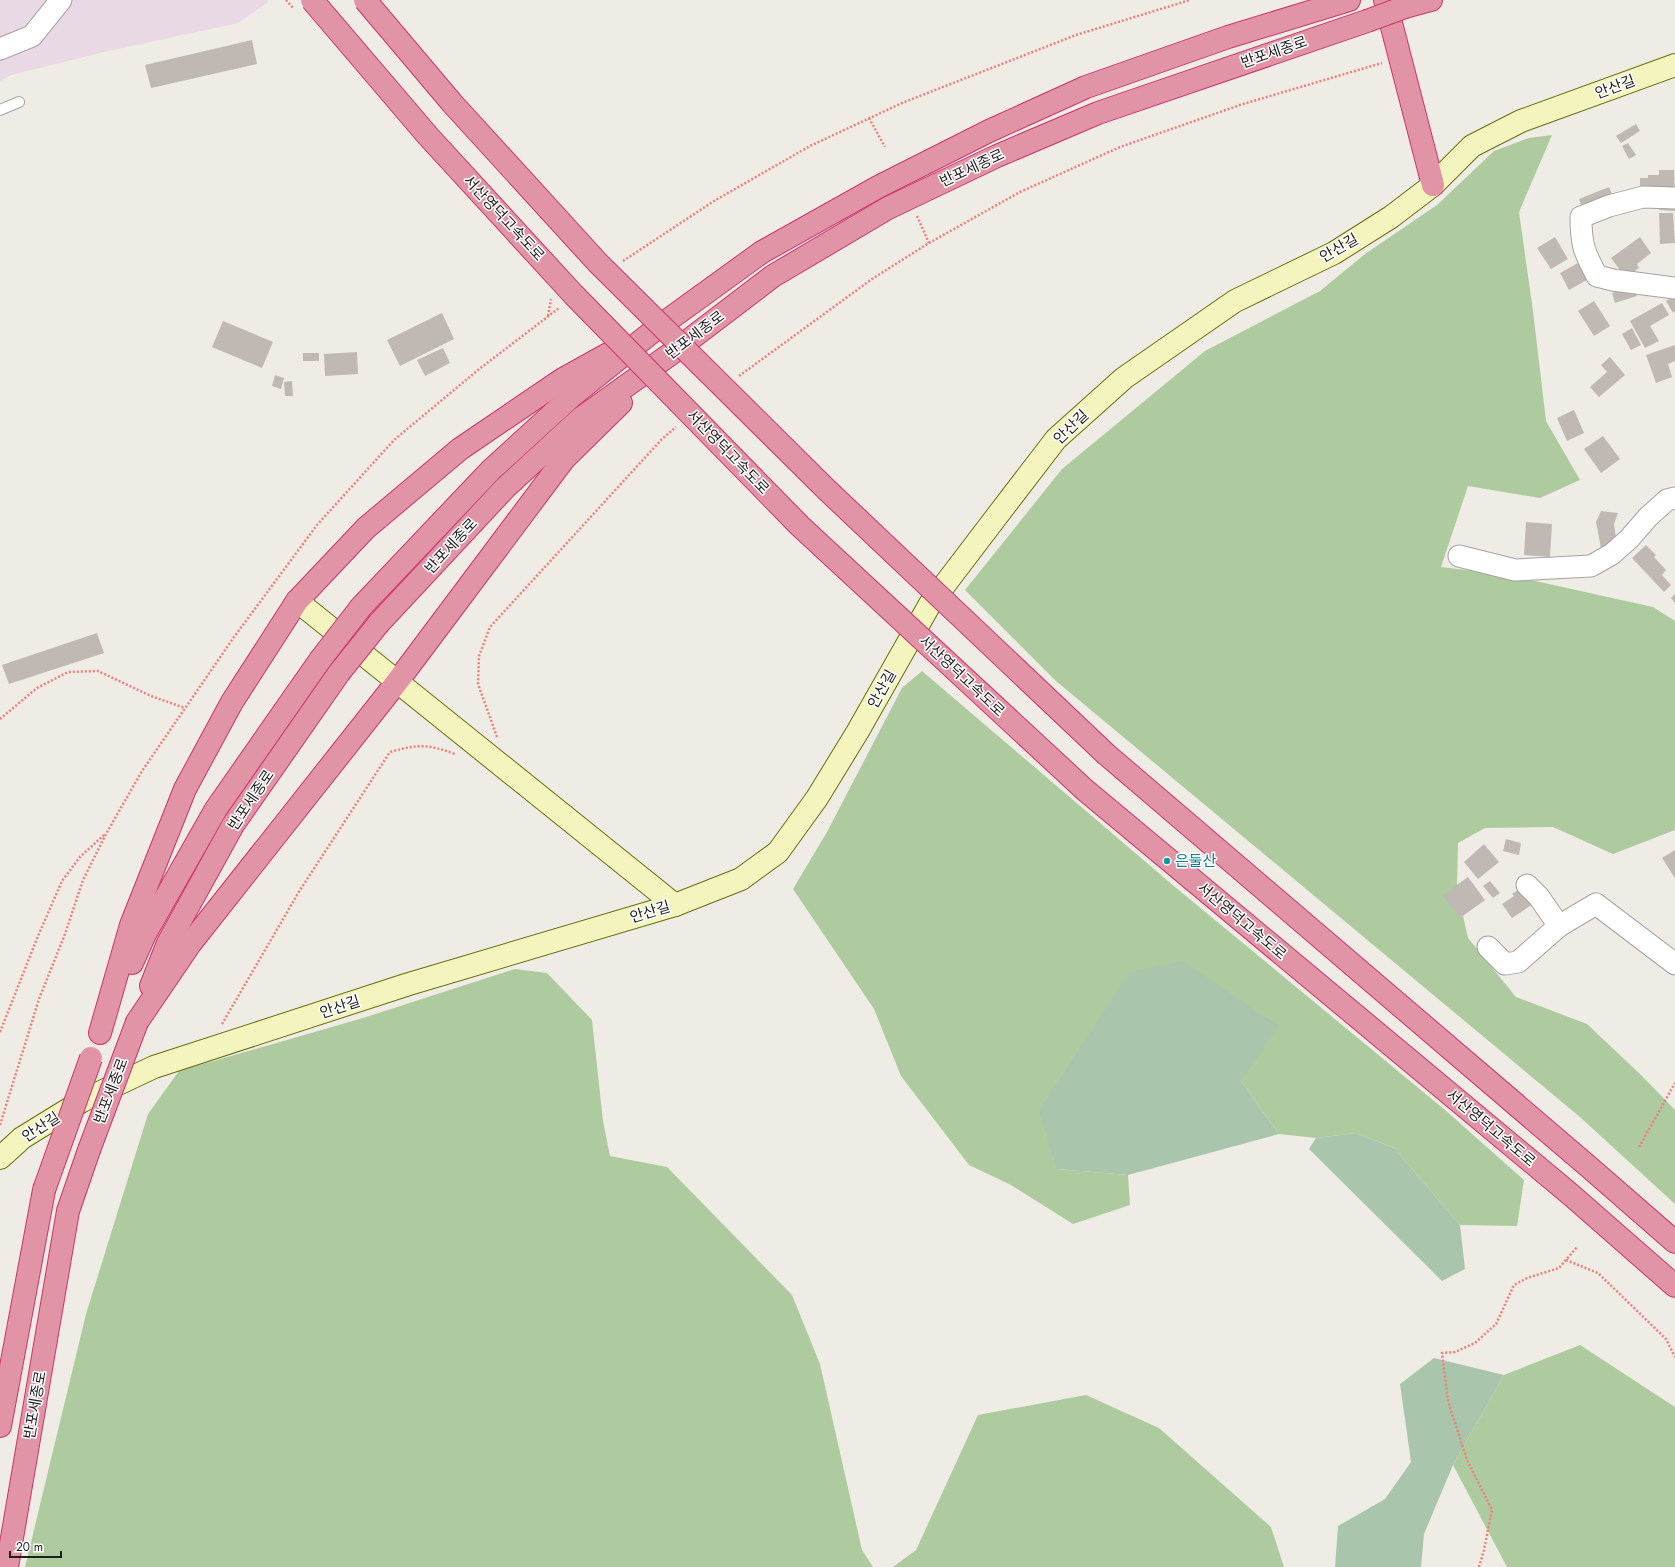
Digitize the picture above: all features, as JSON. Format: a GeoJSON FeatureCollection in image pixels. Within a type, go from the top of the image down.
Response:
{"type":"FeatureCollection","features":[{"type":"Feature","properties":{"kind":"highway","name":"서산영덕고속도로"},"geometry":{"type":"LineString","coordinates":[[312,0],[428,136],[562,282],[794,520],[1085,790],[1570,1194],[1675,1286]]}},
{"type":"Feature","properties":{"kind":"highway"},"geometry":{"type":"LineString","coordinates":[[364,0],[452,103],[598,263],[827,490],[1107,755],[1577,1156],[1675,1242]]}},
{"type":"Feature","properties":{"kind":"highway","name":"반포세종로"},"geometry":{"type":"LineString","coordinates":[[0,1426],[44,1190],[100,1033],[145,934],[216,809],[320,660],[362,607],[491,470],[572,396],[657,328],[762,252],[878,187],[989,131],[1086,87],[1228,37],[1349,0]]}},
{"type":"Feature","properties":{"kind":"highway"},"geometry":{"type":"LineString","coordinates":[[1385,0],[1433,185]]}},
{"type":"Feature","properties":{"kind":"highway","name":"반포세종로"},"geometry":{"type":"LineString","coordinates":[[7,1567],[68,1211],[89,1150],[168,943],[233,825],[339,672],[379,623],[511,482],[580,419],[672,353],[773,276],[888,208],[997,156],[1098,113],[1430,0]]}},
{"type":"Feature","properties":{"kind":"highway"},"geometry":{"type":"LineString","coordinates":[[100,1033],[131,925],[185,789],[232,702],[297,601],[366,528],[460,448],[563,379],[657,328]]}},
{"type":"Feature","properties":{"kind":"highway"},"geometry":{"type":"LineString","coordinates":[[137,1022],[190,944],[397,682],[564,459],[672,353]]}},
{"type":"Feature","properties":{"kind":"street"},"geometry":{"type":"LineString","coordinates":[[0,49],[32,36],[61,0]]}},
{"type":"Feature","properties":{"kind":"street","name":"안산길"},"geometry":{"type":"LineString","coordinates":[[0,1158],[22,1138],[82,1101],[154,1067],[409,984],[675,905],[741,879],[778,852],[817,798],[850,745],[930,604],[1056,439],[1124,378],[1235,301],[1334,253],[1391,217],[1433,185],[1472,146],[1521,121],[1675,65]]}},
{"type":"Feature","properties":{"kind":"street"},"geometry":{"type":"LineString","coordinates":[[1675,198],[1643,197],[1608,206],[1581,217],[1581,238],[1586,254],[1597,276],[1613,280],[1675,288]]}},
{"type":"Feature","properties":{"kind":"street"},"geometry":{"type":"LineString","coordinates":[[1460,556],[1515,570],[1591,566],[1612,554],[1629,539],[1648,517],[1667,500],[1675,498]]}},
{"type":"Feature","properties":{"kind":"street"},"geometry":{"type":"LineString","coordinates":[[297,601],[675,905]]}},
{"type":"Feature","properties":{"kind":"street"},"geometry":{"type":"LineString","coordinates":[[1527,885],[1539,897],[1559,926]]}},
{"type":"Feature","properties":{"kind":"street"},"geometry":{"type":"LineString","coordinates":[[1488,947],[1505,964],[1518,962],[1559,926],[1596,904],[1675,964]]}},
{"type":"Feature","properties":{"kind":"lane"},"geometry":{"type":"LineString","coordinates":[[0,110],[19,102]]}},
{"type":"Feature","properties":{"kind":"path"},"geometry":{"type":"LineString","coordinates":[[734,380],[872,279],[929,243],[1020,192],[1120,147],[1243,104],[1400,57]]}},
{"type":"Feature","properties":{"kind":"path"},"geometry":{"type":"LineString","coordinates":[[869,118],[885,147]]}},
{"type":"Feature","properties":{"kind":"path"},"geometry":{"type":"LineString","coordinates":[[915,212],[929,243]]}},
{"type":"Feature","properties":{"kind":"path"},"geometry":{"type":"LineString","coordinates":[[498,740],[478,684],[479,656],[490,627],[662,439],[680,424]]}},
{"type":"Feature","properties":{"kind":"path"},"geometry":{"type":"LineString","coordinates":[[0,719],[37,688],[68,672],[98,671],[151,696],[185,708]]}},
{"type":"Feature","properties":{"kind":"path"},"geometry":{"type":"LineString","coordinates":[[207,1050],[300,890],[390,752],[414,746],[436,747],[458,755]]}},
{"type":"Feature","properties":{"kind":"path"},"geometry":{"type":"LineString","coordinates":[[0,1032],[38,936],[62,881],[80,857],[106,834]]}},
{"type":"Feature","properties":{"kind":"path"},"geometry":{"type":"LineString","coordinates":[[1639,1147],[1675,1083]]}},
{"type":"Feature","properties":{"kind":"path"},"geometry":{"type":"LineString","coordinates":[[1479,1567],[1492,1510],[1467,1460],[1451,1409],[1442,1353],[1455,1352],[1475,1343],[1496,1324],[1514,1285],[1527,1278],[1559,1268],[1577,1247]]}},
{"type":"Feature","properties":{"kind":"path"},"geometry":{"type":"LineString","coordinates":[[1566,1260],[1598,1272],[1666,1339],[1675,1357]]}},
{"type":"Feature","properties":{"kind":"shaded area"},"geometry":{"type":"Polygon","coordinates":[[[0,0],[268,0],[268,2],[238,23],[104,52],[11,75],[0,81],[0,0]]]}},
{"type":"Feature","properties":{"kind":"green space"},"geometry":{"type":"Polygon","coordinates":[[[1552,135],[1519,212],[1533,311],[1546,421],[1580,480],[1540,498],[1468,486],[1441,567],[1508,575],[1653,607],[1675,621],[1675,830],[1613,854],[1553,827],[1485,828],[1458,843],[1457,889],[1468,938],[1516,997],[1587,1024],[1641,1075],[1675,1110],[1675,1204],[1580,1117],[1056,681],[965,590],[1062,469],[1205,351],[1320,291],[1365,254],[1437,205],[1494,151],[1529,138],[1552,135]]]}},
{"type":"Feature","properties":{"kind":"green space"},"geometry":{"type":"Polygon","coordinates":[[[922,671],[1175,887],[1445,1110],[1524,1180],[1517,1226],[1460,1225],[1394,1148],[1356,1133],[1316,1138],[1279,1134],[1241,1081],[1057,1169],[1128,1175],[1130,1205],[1073,1224],[1011,1185],[969,1165],[901,1076],[874,1009],[793,889],[827,832],[902,688],[922,671]]]}},
{"type":"Feature","properties":{"kind":"green space"},"geometry":{"type":"Polygon","coordinates":[[[1183,961],[1279,1026],[1241,1081],[1279,1134],[1128,1175],[1057,1169],[1039,1111],[1129,972],[1183,961]]]}},
{"type":"Feature","properties":{"kind":"green space"},"geometry":{"type":"Polygon","coordinates":[[[515,969],[547,973],[592,1020],[603,1121],[610,1156],[667,1167],[792,1295],[820,1364],[862,1550],[873,1567],[25,1567],[86,1314],[148,1114],[179,1071],[363,1018],[515,969]]]}},
{"type":"Feature","properties":{"kind":"green space"},"geometry":{"type":"Polygon","coordinates":[[[1356,1133],[1394,1148],[1460,1225],[1465,1269],[1442,1281],[1309,1149],[1316,1138],[1356,1133]]]}},
{"type":"Feature","properties":{"kind":"green space"},"geometry":{"type":"Polygon","coordinates":[[[1580,1345],[1675,1407],[1675,1567],[1507,1567],[1453,1465],[1504,1375],[1580,1345]]]}},
{"type":"Feature","properties":{"kind":"green space"},"geometry":{"type":"Polygon","coordinates":[[[1434,1358],[1504,1375],[1453,1465],[1424,1534],[1421,1567],[1335,1567],[1338,1526],[1385,1499],[1411,1462],[1400,1384],[1434,1358]]]}},
{"type":"Feature","properties":{"kind":"green space"},"geometry":{"type":"Polygon","coordinates":[[[1086,1395],[1159,1428],[1271,1527],[1284,1567],[893,1567],[916,1550],[978,1415],[1086,1395]]]}},
{"type":"Feature","properties":{"kind":"building"},"geometry":{"type":"Polygon","coordinates":[[[252,40],[257,64],[151,88],[145,65],[252,40]]]}},
{"type":"Feature","properties":{"kind":"building"},"geometry":{"type":"Polygon","coordinates":[[[1636,124],[1640,131],[1621,143],[1616,136],[1636,124]]]}},
{"type":"Feature","properties":{"kind":"building"},"geometry":{"type":"Polygon","coordinates":[[[1628,143],[1636,155],[1629,159],[1622,146],[1628,143]]]}},
{"type":"Feature","properties":{"kind":"building"},"geometry":{"type":"Polygon","coordinates":[[[1659,170],[1674,170],[1675,195],[1640,195],[1640,178],[1648,178],[1648,175],[1659,175],[1659,170]]]}},
{"type":"Feature","properties":{"kind":"building"},"geometry":{"type":"Polygon","coordinates":[[[1609,187],[1614,199],[1583,210],[1579,199],[1609,187]]]}},
{"type":"Feature","properties":{"kind":"building"},"geometry":{"type":"Polygon","coordinates":[[[1659,202],[1675,203],[1675,211],[1659,210],[1659,202]]]}},
{"type":"Feature","properties":{"kind":"building"},"geometry":{"type":"Polygon","coordinates":[[[1659,213],[1673,213],[1675,243],[1660,244],[1659,213]]]}},
{"type":"Feature","properties":{"kind":"building"},"geometry":{"type":"Polygon","coordinates":[[[1555,237],[1568,259],[1551,269],[1537,248],[1555,237]]]}},
{"type":"Feature","properties":{"kind":"building"},"geometry":{"type":"Polygon","coordinates":[[[1640,237],[1651,253],[1637,264],[1639,268],[1626,278],[1611,258],[1640,237]]]}},
{"type":"Feature","properties":{"kind":"building"},"geometry":{"type":"Polygon","coordinates":[[[1578,263],[1587,280],[1569,290],[1560,273],[1578,263]]]}},
{"type":"Feature","properties":{"kind":"building"},"geometry":{"type":"Polygon","coordinates":[[[1634,286],[1637,296],[1615,303],[1612,293],[1634,286]]]}},
{"type":"Feature","properties":{"kind":"building"},"geometry":{"type":"Polygon","coordinates":[[[1675,296],[1675,311],[1673,313],[1666,301],[1675,296]]]}},
{"type":"Feature","properties":{"kind":"building"},"geometry":{"type":"Polygon","coordinates":[[[1594,301],[1610,326],[1594,336],[1578,311],[1594,301]]]}},
{"type":"Feature","properties":{"kind":"building"},"geometry":{"type":"Polygon","coordinates":[[[1662,303],[1669,315],[1650,326],[1659,341],[1645,348],[1630,321],[1662,303]]]}},
{"type":"Feature","properties":{"kind":"building"},"geometry":{"type":"Polygon","coordinates":[[[442,313],[454,339],[400,366],[387,340],[442,313]]]}},
{"type":"Feature","properties":{"kind":"building"},"geometry":{"type":"Polygon","coordinates":[[[223,321],[273,342],[262,368],[212,347],[223,321]]]}},
{"type":"Feature","properties":{"kind":"building"},"geometry":{"type":"Polygon","coordinates":[[[1632,328],[1641,345],[1631,350],[1622,334],[1632,328]]]}},
{"type":"Feature","properties":{"kind":"building"},"geometry":{"type":"Polygon","coordinates":[[[1675,345],[1675,361],[1668,364],[1672,377],[1656,383],[1646,355],[1675,345]]]}},
{"type":"Feature","properties":{"kind":"building"},"geometry":{"type":"Polygon","coordinates":[[[443,348],[450,363],[425,376],[417,360],[443,348]]]}},
{"type":"Feature","properties":{"kind":"building"},"geometry":{"type":"Polygon","coordinates":[[[357,352],[358,374],[325,376],[324,354],[357,352]]]}},
{"type":"Feature","properties":{"kind":"building"},"geometry":{"type":"Polygon","coordinates":[[[303,353],[319,353],[319,361],[303,361],[303,353]]]}},
{"type":"Feature","properties":{"kind":"building"},"geometry":{"type":"Polygon","coordinates":[[[1610,357],[1625,375],[1599,397],[1590,387],[1607,372],[1601,365],[1610,357]]]}},
{"type":"Feature","properties":{"kind":"building"},"geometry":{"type":"Polygon","coordinates":[[[275,375],[284,378],[281,389],[272,386],[275,375]]]}},
{"type":"Feature","properties":{"kind":"building"},"geometry":{"type":"Polygon","coordinates":[[[292,381],[293,396],[285,396],[284,382],[292,381]]]}},
{"type":"Feature","properties":{"kind":"building"},"geometry":{"type":"Polygon","coordinates":[[[1574,410],[1584,433],[1567,441],[1557,418],[1574,410]]]}},
{"type":"Feature","properties":{"kind":"building"},"geometry":{"type":"Polygon","coordinates":[[[1603,436],[1620,459],[1601,473],[1584,449],[1603,436]]]}},
{"type":"Feature","properties":{"kind":"building"},"geometry":{"type":"Polygon","coordinates":[[[1601,511],[1618,513],[1614,524],[1617,545],[1601,548],[1596,522],[1601,511]]]}},
{"type":"Feature","properties":{"kind":"building"},"geometry":{"type":"Polygon","coordinates":[[[1526,522],[1552,524],[1550,557],[1524,555],[1526,522]]]}},
{"type":"Feature","properties":{"kind":"building"},"geometry":{"type":"Polygon","coordinates":[[[1646,545],[1656,555],[1654,557],[1666,570],[1662,575],[1671,585],[1664,592],[1632,558],[1646,545]]]}},
{"type":"Feature","properties":{"kind":"building"},"geometry":{"type":"Polygon","coordinates":[[[1675,594],[1675,603],[1671,598],[1675,594]]]}},
{"type":"Feature","properties":{"kind":"building"},"geometry":{"type":"Polygon","coordinates":[[[97,633],[104,653],[9,684],[2,665],[97,633]]]}},
{"type":"Feature","properties":{"kind":"building"},"geometry":{"type":"Polygon","coordinates":[[[1506,839],[1521,843],[1519,855],[1503,851],[1506,839]]]}},
{"type":"Feature","properties":{"kind":"building"},"geometry":{"type":"Polygon","coordinates":[[[1484,844],[1499,862],[1478,879],[1464,862],[1484,844]]]}},
{"type":"Feature","properties":{"kind":"building"},"geometry":{"type":"Polygon","coordinates":[[[1675,850],[1675,878],[1662,858],[1675,850]]]}},
{"type":"Feature","properties":{"kind":"building"},"geometry":{"type":"Polygon","coordinates":[[[1468,877],[1485,900],[1460,918],[1443,895],[1468,877]]]}},
{"type":"Feature","properties":{"kind":"building"},"geometry":{"type":"Polygon","coordinates":[[[1490,881],[1500,893],[1493,898],[1483,886],[1490,881]]]}},
{"type":"Feature","properties":{"kind":"building"},"geometry":{"type":"Polygon","coordinates":[[[1522,887],[1533,904],[1512,918],[1502,904],[1514,896],[1512,894],[1522,887]]]}},
{"type":"Feature","properties":{"kind":"place","name":"은둘산"},"geometry":{"type":"Point","coordinates":[1167,861]}}]}
